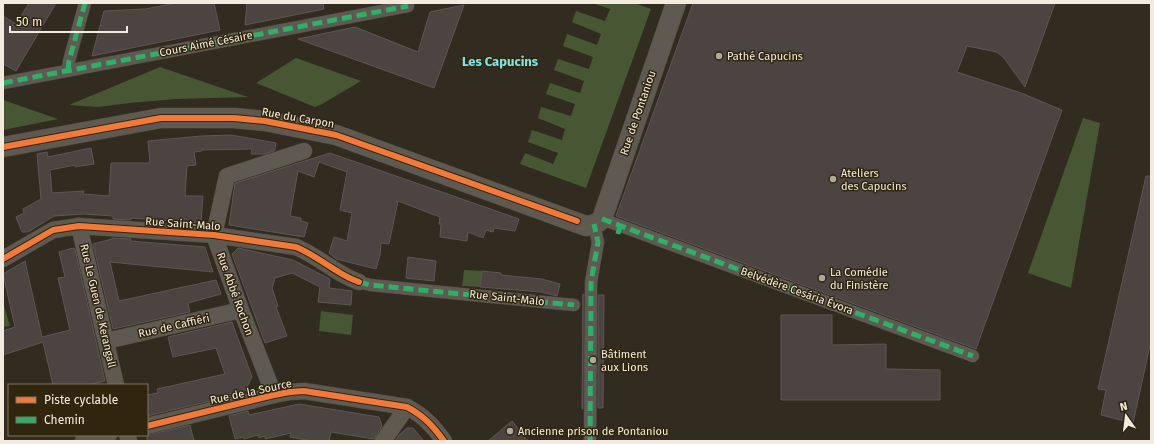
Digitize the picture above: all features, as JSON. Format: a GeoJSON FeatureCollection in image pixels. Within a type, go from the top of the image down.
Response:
{"type":"FeatureCollection","features":[{"type":"Feature","properties":{"kind":"street"},"geometry":{"type":"LineString","coordinates":[[68,70],[69,61],[85,3]]}},
{"type":"Feature","properties":{"kind":"street","name":"Rue de Pontaniou"},"geometry":{"type":"LineString","coordinates":[[590,441],[591,282],[598,242],[598,222],[676,3]]}},
{"type":"Feature","properties":{"kind":"street","name":"Cours Aimé Césaire"},"geometry":{"type":"LineString","coordinates":[[3,83],[408,6]]}},
{"type":"Feature","properties":{"kind":"street","name":"Rue du Carpon"},"geometry":{"type":"LineString","coordinates":[[3,147],[161,118],[234,118],[265,121],[336,135],[586,226],[598,222]]}},
{"type":"Feature","properties":{"kind":"street"},"geometry":{"type":"LineString","coordinates":[[214,235],[228,176],[304,150]]}},
{"type":"Feature","properties":{"kind":"street","name":"Belvédère Cesária Évora"},"geometry":{"type":"LineString","coordinates":[[598,222],[973,356]]}},
{"type":"Feature","properties":{"kind":"street","name":"Rue Saint-Malo"},"geometry":{"type":"LineString","coordinates":[[3,259],[53,230],[79,226],[214,235],[296,247],[323,261],[342,275],[370,285],[574,305]]}},
{"type":"Feature","properties":{"kind":"street","name":"Rue Le Guen de Kerangall"},"geometry":{"type":"LineString","coordinates":[[79,226],[116,384]]}},
{"type":"Feature","properties":{"kind":"street","name":"Rue Abbé Rochon"},"geometry":{"type":"LineString","coordinates":[[214,235],[274,395]]}},
{"type":"Feature","properties":{"kind":"street","name":"Rue de Caffiéri"},"geometry":{"type":"LineString","coordinates":[[106,341],[241,310]]}},
{"type":"Feature","properties":{"kind":"street","name":"Rue de la Source"},"geometry":{"type":"LineString","coordinates":[[148,426],[274,395],[304,392],[407,407]]}},
{"type":"Feature","properties":{"kind":"street"},"geometry":{"type":"LineString","coordinates":[[383,441],[407,407],[419,414],[431,425],[444,441]]}},
{"type":"Feature","properties":{"kind":"street"},"geometry":{"type":"LineString","coordinates":[[83,441],[105,436]]}},
{"type":"Feature","properties":{"kind":"green space"},"geometry":{"type":"Polygon","coordinates":[[[592,3],[634,3],[651,9],[586,188],[520,164],[525,153],[553,164],[558,153],[528,142],[532,130],[562,140],[565,129],[538,118],[541,107],[571,116],[575,104],[546,94],[550,83],[580,93],[584,81],[554,70],[558,59],[589,69],[593,57],[563,46],[567,34],[597,45],[601,34],[572,22],[576,11],[605,21],[610,9],[592,3]]]}},
{"type":"Feature","properties":{"kind":"green space"},"geometry":{"type":"Polygon","coordinates":[[[296,58],[361,81],[315,107],[256,83],[296,58]]]}},
{"type":"Feature","properties":{"kind":"green space"},"geometry":{"type":"Polygon","coordinates":[[[160,67],[248,97],[176,99],[98,107],[69,105],[160,67]]]}},
{"type":"Feature","properties":{"kind":"green space"},"geometry":{"type":"Polygon","coordinates":[[[3,100],[58,119],[3,130],[3,100]]]}},
{"type":"Feature","properties":{"kind":"green space"},"geometry":{"type":"Polygon","coordinates":[[[1083,118],[1100,123],[1071,288],[1028,273],[1083,118]]]}},
{"type":"Feature","properties":{"kind":"green space"},"geometry":{"type":"Polygon","coordinates":[[[464,270],[482,271],[480,287],[462,286],[464,270]]]}},
{"type":"Feature","properties":{"kind":"green space"},"geometry":{"type":"Polygon","coordinates":[[[3,302],[10,326],[3,327],[3,302]]]}},
{"type":"Feature","properties":{"kind":"green space"},"geometry":{"type":"Polygon","coordinates":[[[321,311],[353,315],[351,335],[319,331],[321,311]]]}},
{"type":"Feature","properties":{"kind":"building"},"geometry":{"type":"Polygon","coordinates":[[[29,3],[56,3],[16,71],[3,64],[3,16],[16,24],[29,3]]]}},
{"type":"Feature","properties":{"kind":"building"},"geometry":{"type":"Polygon","coordinates":[[[176,3],[214,3],[220,30],[92,56],[104,11],[145,9],[176,3]]]}},
{"type":"Feature","properties":{"kind":"building"},"geometry":{"type":"Polygon","coordinates":[[[247,3],[323,3],[324,9],[245,25],[247,3]]]}},
{"type":"Feature","properties":{"kind":"building","name":"Ateliers des Capucins"},"geometry":{"type":"Polygon","coordinates":[[[693,3],[1055,3],[1025,87],[1004,58],[997,52],[967,46],[957,72],[1021,93],[1062,110],[976,349],[616,216],[693,3]]]}},
{"type":"Feature","properties":{"kind":"building"},"geometry":{"type":"Polygon","coordinates":[[[464,5],[434,88],[298,39],[355,27],[418,52],[430,12],[464,5]]]}},
{"type":"Feature","properties":{"kind":"building"},"geometry":{"type":"Polygon","coordinates":[[[231,135],[276,143],[275,149],[274,151],[265,154],[251,154],[252,149],[202,150],[194,152],[196,165],[187,166],[185,196],[203,196],[201,223],[131,218],[131,220],[113,219],[113,216],[83,214],[54,216],[28,232],[22,232],[16,217],[24,213],[23,209],[41,199],[37,154],[47,152],[48,157],[91,148],[94,164],[75,167],[75,165],[50,170],[52,193],[84,191],[83,194],[109,196],[111,163],[150,163],[148,141],[231,135]]]}},
{"type":"Feature","properties":{"kind":"building"},"geometry":{"type":"Polygon","coordinates":[[[330,153],[519,219],[515,231],[494,228],[493,232],[486,230],[483,238],[468,232],[467,241],[440,237],[440,217],[398,201],[389,244],[381,243],[380,255],[376,269],[336,259],[329,253],[334,237],[347,241],[352,213],[340,210],[347,172],[319,162],[314,177],[298,171],[290,216],[301,218],[301,221],[308,223],[304,237],[229,225],[235,183],[330,153]]]}},
{"type":"Feature","properties":{"kind":"building"},"geometry":{"type":"Polygon","coordinates":[[[1146,176],[1151,176],[1151,341],[1133,423],[1101,415],[1106,390],[1098,389],[1146,176]]]}},
{"type":"Feature","properties":{"kind":"building"},"geometry":{"type":"Polygon","coordinates":[[[112,238],[131,239],[130,241],[205,247],[213,272],[110,262],[119,301],[216,280],[221,294],[188,303],[190,312],[113,329],[93,244],[112,238]]]}},
{"type":"Feature","properties":{"kind":"building"},"geometry":{"type":"Polygon","coordinates":[[[73,248],[75,249],[105,381],[92,384],[53,384],[43,342],[3,355],[3,331],[15,327],[3,274],[25,261],[42,337],[70,330],[58,278],[65,277],[59,252],[73,248]]]}},
{"type":"Feature","properties":{"kind":"building"},"geometry":{"type":"Polygon","coordinates":[[[238,248],[293,260],[330,279],[329,288],[352,291],[351,305],[318,302],[320,287],[292,273],[275,278],[272,288],[278,306],[276,307],[287,336],[265,343],[232,254],[238,248]]]}},
{"type":"Feature","properties":{"kind":"building"},"geometry":{"type":"Polygon","coordinates":[[[408,257],[436,261],[434,281],[406,278],[408,257]]]}},
{"type":"Feature","properties":{"kind":"building"},"geometry":{"type":"Polygon","coordinates":[[[482,271],[501,273],[501,275],[542,279],[560,284],[557,296],[541,292],[480,287],[482,271]]]}},
{"type":"Feature","properties":{"kind":"building"},"geometry":{"type":"Polygon","coordinates":[[[583,294],[583,409],[582,409],[583,294]]]}},
{"type":"Feature","properties":{"kind":"building"},"geometry":{"type":"Polygon","coordinates":[[[598,295],[604,295],[603,408],[598,408],[598,295]]]}},
{"type":"Feature","properties":{"kind":"building"},"geometry":{"type":"Polygon","coordinates":[[[781,315],[832,315],[832,345],[886,344],[886,369],[940,370],[940,400],[781,400],[781,315]]]}},
{"type":"Feature","properties":{"kind":"building"},"geometry":{"type":"Polygon","coordinates":[[[232,322],[252,377],[244,393],[148,416],[148,395],[158,393],[157,389],[225,374],[216,348],[173,357],[168,337],[232,322]]]}},
{"type":"Feature","properties":{"kind":"building"},"geometry":{"type":"Polygon","coordinates":[[[299,404],[379,417],[382,426],[374,439],[331,432],[329,441],[312,441],[290,437],[291,433],[265,439],[265,436],[259,438],[258,435],[244,439],[243,437],[235,439],[229,416],[248,411],[249,415],[299,404]]]}},
{"type":"Feature","properties":{"kind":"building","name":"Ancienne prison de Pontaniou"},"geometry":{"type":"Polygon","coordinates":[[[512,421],[528,441],[488,441],[512,421]]]}},
{"type":"Feature","properties":{"kind":"building"},"geometry":{"type":"Polygon","coordinates":[[[190,425],[194,441],[147,441],[148,435],[190,425]]]}},
{"type":"Feature","properties":{"kind":"building"},"geometry":{"type":"Polygon","coordinates":[[[407,428],[413,428],[424,441],[395,441],[407,428]]]}},
{"type":"Feature","properties":{"kind":"marked path"},"geometry":{"type":"LineString","coordinates":[[68,70],[69,61],[85,3]]}},
{"type":"Feature","properties":{"kind":"marked path"},"geometry":{"type":"LineString","coordinates":[[3,83],[408,6]]}},
{"type":"Feature","properties":{"kind":"marked path"},"geometry":{"type":"LineString","coordinates":[[602,219],[973,356]]}},
{"type":"Feature","properties":{"kind":"marked path"},"geometry":{"type":"LineString","coordinates":[[590,441],[591,282],[598,242],[594,224]]}},
{"type":"Feature","properties":{"kind":"marked path"},"geometry":{"type":"LineString","coordinates":[[618,234],[620,226]]}},
{"type":"Feature","properties":{"kind":"marked path"},"geometry":{"type":"LineString","coordinates":[[359,282],[370,285],[574,305]]}},
{"type":"Feature","properties":{"kind":"cycle path"},"geometry":{"type":"LineString","coordinates":[[3,147],[161,118],[234,118],[265,121],[336,135],[577,221]]}},
{"type":"Feature","properties":{"kind":"cycle path"},"geometry":{"type":"LineString","coordinates":[[3,259],[53,230],[79,226],[214,235],[296,247],[359,282]]}},
{"type":"Feature","properties":{"kind":"cycle path"},"geometry":{"type":"LineString","coordinates":[[148,426],[274,395],[304,391],[407,407],[428,422],[444,441]]}},
{"type":"Feature","properties":{"kind":"place","name":"Pathé Capucins"},"geometry":{"type":"Point","coordinates":[719,56]}},
{"type":"Feature","properties":{"kind":"place","name":"Ateliers des Capucins"},"geometry":{"type":"Point","coordinates":[833,179]}},
{"type":"Feature","properties":{"kind":"place","name":"La Comédie du Finistère"},"geometry":{"type":"Point","coordinates":[822,278]}},
{"type":"Feature","properties":{"kind":"place","name":"Bâtiment aux Lions"},"geometry":{"type":"Point","coordinates":[593,360]}},
{"type":"Feature","properties":{"kind":"place","name":"Ancienne prison de Pontaniou"},"geometry":{"type":"Point","coordinates":[510,431]}},
{"type":"Feature","properties":{"kind":"district","name":"Les Capucins"},"geometry":{"type":"Point","coordinates":[500,61]}}]}
